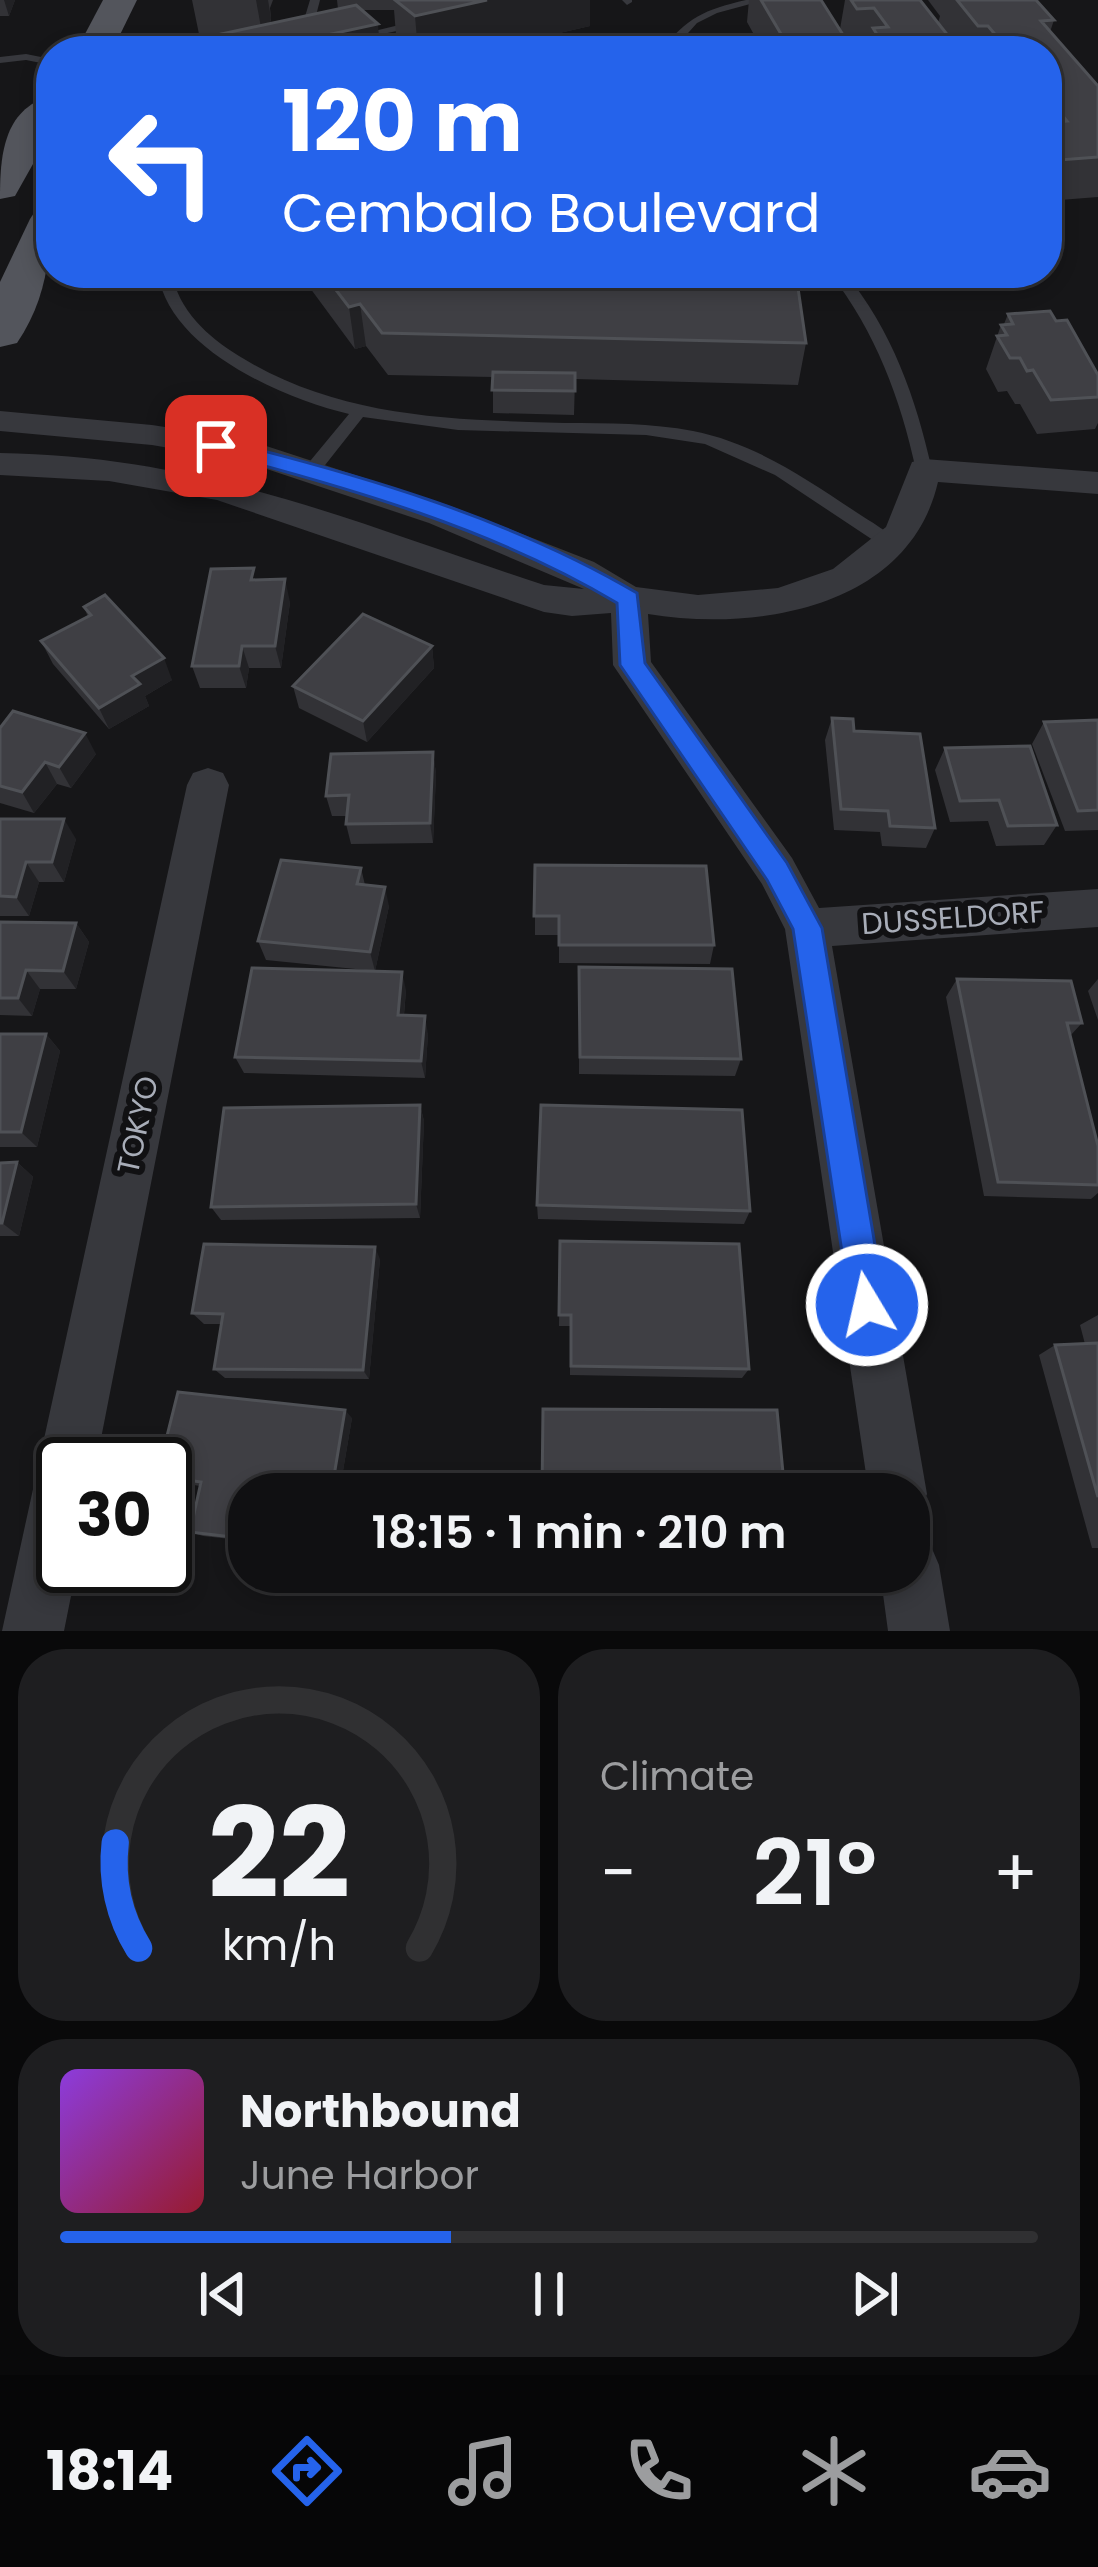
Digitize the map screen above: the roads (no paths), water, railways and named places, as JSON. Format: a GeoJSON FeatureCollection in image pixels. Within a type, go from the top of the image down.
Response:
{"type":"FeatureCollection","features":[{"type":"Feature","properties":{"kind":"main road"},"geometry":{"type":"LineString","coordinates":[[102,36],[120,0]]}},
{"type":"Feature","properties":{"kind":"main road"},"geometry":{"type":"LineString","coordinates":[[0,187],[36,125]]}},
{"type":"Feature","properties":{"kind":"main road"},"geometry":{"type":"LineString","coordinates":[[0,333],[36,253]]}},
{"type":"Feature","properties":{"kind":"street"},"geometry":{"type":"LineString","coordinates":[[0,421],[152,434],[248,451],[312,470],[581,571],[629,599]]}},
{"type":"Feature","properties":{"kind":"street"},"geometry":{"type":"LineString","coordinates":[[0,464],[116,472],[215,489],[558,602],[629,599],[711,609],[772,604],[814,593],[853,575],[891,544],[922,494],[924,470],[1098,483]]}},
{"type":"Feature","properties":{"kind":"street"},"geometry":{"type":"LineString","coordinates":[[280,507],[312,470]]}},
{"type":"Feature","properties":{"kind":"street"},"geometry":{"type":"LineString","coordinates":[[629,599],[632,665],[777,872],[807,928],[895,1473]]}},
{"type":"Feature","properties":{"kind":"street","name":"TOKYO"},"geometry":{"type":"LineString","coordinates":[[73,1437],[208,785]]}},
{"type":"Feature","properties":{"kind":"street","name":"DUSSELDORF"},"geometry":{"type":"LineString","coordinates":[[807,928],[1098,908]]}},
{"type":"Feature","properties":{"kind":"street"},"geometry":{"type":"LineString","coordinates":[[33,1631],[41,1593]]}},
{"type":"Feature","properties":{"kind":"street"},"geometry":{"type":"LineString","coordinates":[[914,1593],[920,1631]]}},
{"type":"Feature","properties":{"kind":"lane"},"geometry":{"type":"LineString","coordinates":[[301,36],[315,0]]}},
{"type":"Feature","properties":{"kind":"lane"},"geometry":{"type":"LineString","coordinates":[[680,36],[693,21],[713,11],[760,0]]}},
{"type":"Feature","properties":{"kind":"lane"},"geometry":{"type":"LineString","coordinates":[[360,36],[435,20]]}},
{"type":"Feature","properties":{"kind":"lane"},"geometry":{"type":"LineString","coordinates":[[0,60],[36,59]]}},
{"type":"Feature","properties":{"kind":"lane"},"geometry":{"type":"LineString","coordinates":[[167,288],[181,315],[221,352],[291,392],[357,414],[421,424],[658,429],[713,441],[773,467],[891,544]]}},
{"type":"Feature","properties":{"kind":"lane"},"geometry":{"type":"LineString","coordinates":[[850,288],[876,333],[914,420],[924,470]]}},
{"type":"Feature","properties":{"kind":"lane"},"geometry":{"type":"LineString","coordinates":[[312,470],[357,414]]}}]}
